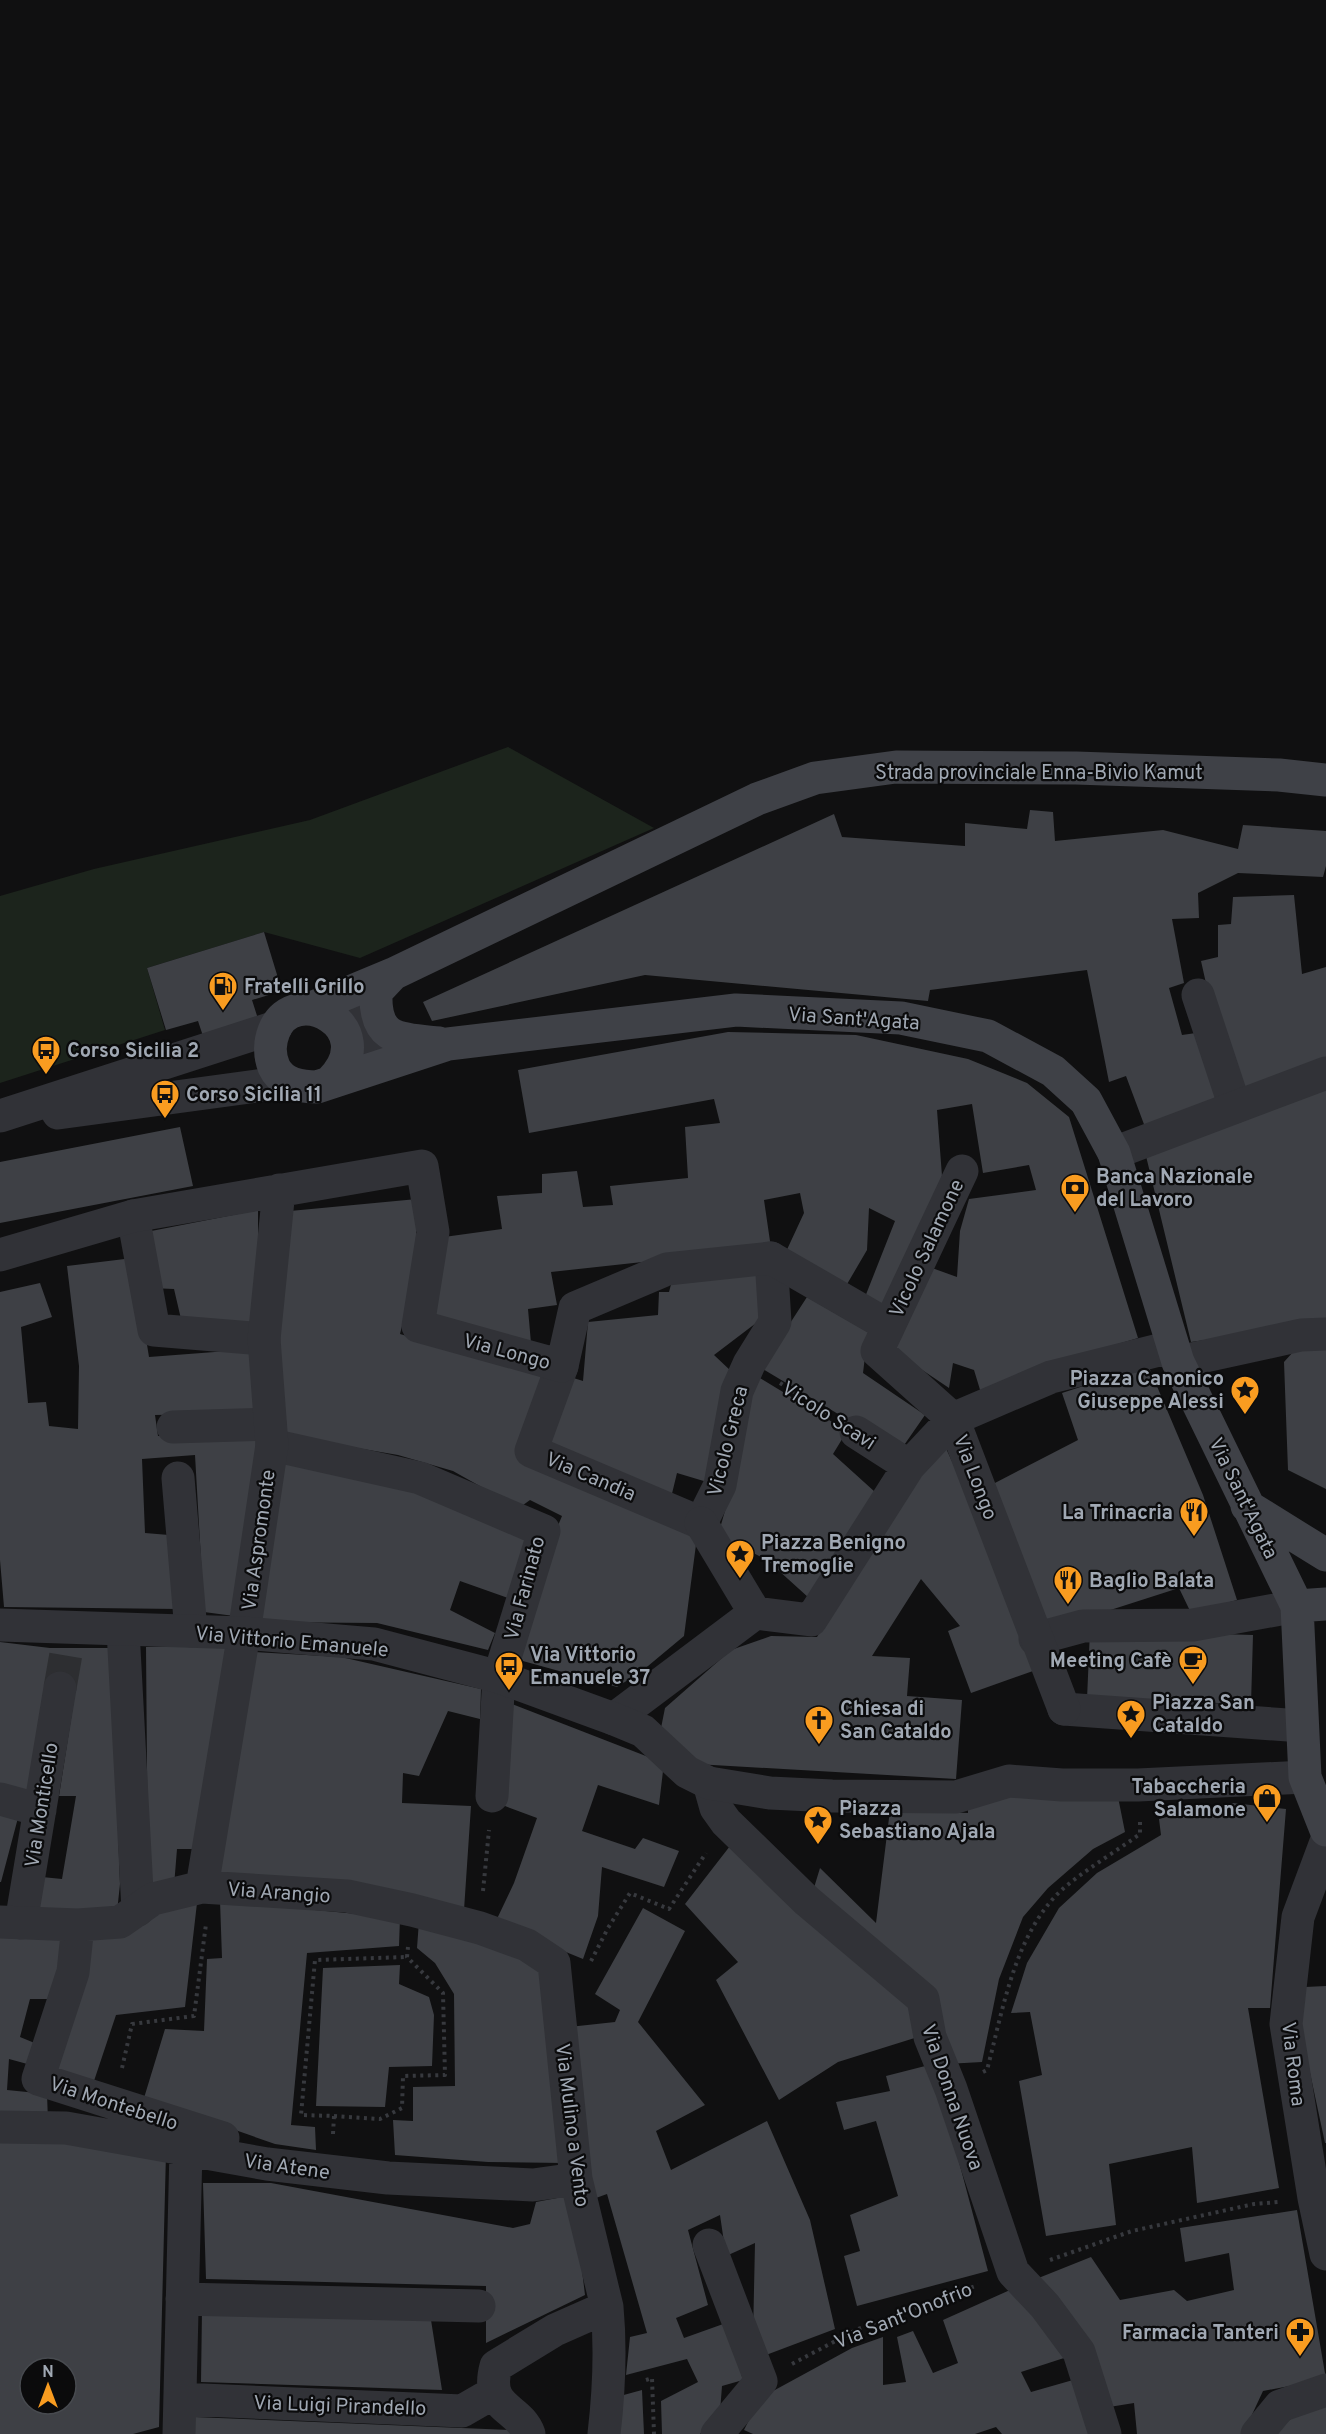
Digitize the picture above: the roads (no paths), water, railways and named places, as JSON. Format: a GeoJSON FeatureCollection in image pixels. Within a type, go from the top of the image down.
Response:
{"type":"FeatureCollection","features":[{"type":"Feature","properties":{"kind":"main road","name":"Strada provinciale Enna-Bivio Kamut"},"geometry":{"type":"LineString","coordinates":[[384,983],[756,799],[815,778],[896,767],[1088,768],[1279,775],[1326,780]]}},
{"type":"Feature","properties":{"kind":"main road"},"geometry":{"type":"LineString","coordinates":[[384,983],[309,1009],[296,1011],[284,1017],[276,1027],[270,1041],[270,1056],[276,1070],[286,1082],[301,1087],[317,1087],[448,1044]]}},
{"type":"Feature","properties":{"kind":"main road"},"geometry":{"type":"LineString","coordinates":[[384,983],[375,1011],[384,1029],[401,1039],[448,1044]]}},
{"type":"Feature","properties":{"kind":"main road"},"geometry":{"type":"LineString","coordinates":[[309,1009],[322,1011],[334,1018],[345,1035],[347,1057],[342,1070],[331,1081]]}},
{"type":"Feature","properties":{"kind":"main road","name":"Via Sant'Agata"},"geometry":{"type":"LineString","coordinates":[[448,1044],[736,1010],[901,1018],[988,1036],[1053,1071],[1086,1101],[1114,1153],[1174,1355],[1247,1506],[1311,1605]]}},
{"type":"Feature","properties":{"kind":"main road"},"geometry":{"type":"LineString","coordinates":[[1247,1506],[1326,1555]]}},
{"type":"Feature","properties":{"kind":"main road"},"geometry":{"type":"LineString","coordinates":[[1311,1605],[1302,1726],[1326,1830]]}},
{"type":"Feature","properties":{"kind":"street"},"geometry":{"type":"LineString","coordinates":[[345,1035],[384,983]]}},
{"type":"Feature","properties":{"kind":"street"},"geometry":{"type":"LineString","coordinates":[[1198,995],[1235,1107]]}},
{"type":"Feature","properties":{"kind":"street"},"geometry":{"type":"LineString","coordinates":[[0,1116],[276,1027]]}},
{"type":"Feature","properties":{"kind":"street"},"geometry":{"type":"LineString","coordinates":[[345,1035],[401,1039]]}},
{"type":"Feature","properties":{"kind":"street"},"geometry":{"type":"LineString","coordinates":[[1114,1153],[1326,1072]]}},
{"type":"Feature","properties":{"kind":"street"},"geometry":{"type":"LineString","coordinates":[[0,1121],[286,1082]]}},
{"type":"Feature","properties":{"kind":"street","name":"Via Longo"},"geometry":{"type":"LineString","coordinates":[[0,1255],[133,1216],[422,1166],[433,1232],[418,1326],[562,1366],[575,1308],[667,1269],[771,1258]]}},
{"type":"Feature","properties":{"kind":"street","name":"Vicolo Salamone"},"geometry":{"type":"LineString","coordinates":[[889,1326],[962,1171]]}},
{"type":"Feature","properties":{"kind":"street","name":"Via Aspromonte"},"geometry":{"type":"LineString","coordinates":[[206,1887],[271,1434],[264,1340],[279,1190]]}},
{"type":"Feature","properties":{"kind":"street"},"geometry":{"type":"LineString","coordinates":[[133,1216],[154,1330],[264,1340]]}},
{"type":"Feature","properties":{"kind":"street"},"geometry":{"type":"LineString","coordinates":[[771,1258],[889,1326]]}},
{"type":"Feature","properties":{"kind":"street","name":"Vicolo Greca"},"geometry":{"type":"LineString","coordinates":[[701,1523],[720,1485],[737,1390],[749,1364],[775,1322],[771,1258]]}},
{"type":"Feature","properties":{"kind":"street","name":"Via Longo"},"geometry":{"type":"LineString","coordinates":[[889,1326],[877,1351],[953,1419],[1058,1695],[1302,1726]]}},
{"type":"Feature","properties":{"kind":"street"},"geometry":{"type":"LineString","coordinates":[[614,1719],[755,1613],[811,1620],[909,1467],[953,1419],[1051,1377],[1174,1355],[1314,1334]]}},
{"type":"Feature","properties":{"kind":"street","name":"Via Candia"},"geometry":{"type":"LineString","coordinates":[[562,1366],[531,1451],[701,1523]]}},
{"type":"Feature","properties":{"kind":"street"},"geometry":{"type":"LineString","coordinates":[[173,1426],[271,1434]]}},
{"type":"Feature","properties":{"kind":"street","name":"Vicolo Scavi"},"geometry":{"type":"LineString","coordinates":[[856,1432],[909,1467]]}},
{"type":"Feature","properties":{"kind":"street","name":"Via Farinato"},"geometry":{"type":"LineString","coordinates":[[271,1434],[420,1478],[544,1531],[499,1677],[492,1796]]}},
{"type":"Feature","properties":{"kind":"street"},"geometry":{"type":"LineString","coordinates":[[178,1478],[191,1632]]}},
{"type":"Feature","properties":{"kind":"street"},"geometry":{"type":"LineString","coordinates":[[701,1523],[755,1613]]}},
{"type":"Feature","properties":{"kind":"street"},"geometry":{"type":"LineString","coordinates":[[1035,1639],[1083,1626],[1193,1625],[1311,1605]]}},
{"type":"Feature","properties":{"kind":"street","name":"Via Vittorio Emanuele"},"geometry":{"type":"LineString","coordinates":[[0,1625],[69,1638],[123,1629],[244,1634],[374,1644],[499,1677],[614,1719],[644,1731],[687,1772],[709,1783],[770,1793],[956,1797],[1009,1781],[1062,1785],[1315,1781]]}},
{"type":"Feature","properties":{"kind":"street"},"geometry":{"type":"LineString","coordinates":[[123,1629],[138,1910]]}},
{"type":"Feature","properties":{"kind":"street","name":"Via Monticello"},"geometry":{"type":"LineString","coordinates":[[11,1923],[40,1810],[60,1688]]}},
{"type":"Feature","properties":{"kind":"street","name":"Via Donna Nuova"},"geometry":{"type":"LineString","coordinates":[[709,1783],[716,1808],[726,1822],[807,1901],[923,1999],[930,2037],[951,2089],[1013,2272],[1045,2306],[1078,2352],[1105,2434]]}},
{"type":"Feature","properties":{"kind":"street"},"geometry":{"type":"LineString","coordinates":[[0,1799],[40,1810]]}},
{"type":"Feature","properties":{"kind":"street","name":"Via Roma"},"geometry":{"type":"LineString","coordinates":[[1326,1842],[1298,1917],[1287,2024],[1314,2198],[1326,2254]]}},
{"type":"Feature","properties":{"kind":"street","name":"Via Arangio"},"geometry":{"type":"LineString","coordinates":[[11,1923],[78,1925],[120,1922],[153,1899],[206,1887],[347,1896],[480,1928],[527,1945],[555,1974]]}},
{"type":"Feature","properties":{"kind":"street","name":"Via Montebello"},"geometry":{"type":"LineString","coordinates":[[78,1925],[73,1972],[38,2079],[240,2143],[267,2164]]}},
{"type":"Feature","properties":{"kind":"street","name":"Via Mulino a Vento"},"geometry":{"type":"LineString","coordinates":[[555,1974],[576,2179],[608,2307],[611,2343],[610,2386],[604,2434]]}},
{"type":"Feature","properties":{"kind":"street","name":"Via Atene"},"geometry":{"type":"LineString","coordinates":[[0,2127],[66,2128],[267,2164],[388,2178],[533,2185],[576,2179]]}},
{"type":"Feature","properties":{"kind":"street"},"geometry":{"type":"LineString","coordinates":[[179,2434],[186,2149]]}},
{"type":"Feature","properties":{"kind":"street"},"geometry":{"type":"LineString","coordinates":[[709,2245],[761,2381],[717,2434]]}},
{"type":"Feature","properties":{"kind":"street"},"geometry":{"type":"LineString","coordinates":[[182,2299],[479,2306]]}},
{"type":"Feature","properties":{"kind":"street"},"geometry":{"type":"LineString","coordinates":[[529,2434],[527,2429],[503,2407],[495,2392],[493,2378],[496,2366],[555,2330],[608,2307]]}},
{"type":"Feature","properties":{"kind":"street"},"geometry":{"type":"LineString","coordinates":[[1257,2434],[1280,2406],[1326,2390]]}},
{"type":"Feature","properties":{"kind":"street","name":"Via Luigi Pirandello"},"geometry":{"type":"LineString","coordinates":[[180,2399],[462,2410],[495,2392]]}},
{"type":"Feature","properties":{"kind":"tunnel"},"geometry":{"type":"LineString","coordinates":[[60,1688],[67,1648]]}},
{"type":"Feature","properties":{"kind":"place","name":"Fratelli Grillo"},"geometry":{"type":"Point","coordinates":[223,1012]}},
{"type":"Feature","properties":{"kind":"place","name":"Corso Sicilia 2"},"geometry":{"type":"Point","coordinates":[46,1076]}},
{"type":"Feature","properties":{"kind":"place","name":"Corso Sicilia 11"},"geometry":{"type":"Point","coordinates":[165,1120]}},
{"type":"Feature","properties":{"kind":"place","name":"Banca Nazionale del Lavoro"},"geometry":{"type":"Point","coordinates":[1075,1214]}},
{"type":"Feature","properties":{"kind":"place","name":"Piazza Canonico Giuseppe Alessi"},"geometry":{"type":"Point","coordinates":[1245,1416]}},
{"type":"Feature","properties":{"kind":"place","name":"La Trinacria"},"geometry":{"type":"Point","coordinates":[1194,1538]}},
{"type":"Feature","properties":{"kind":"place","name":"Piazza Benigno Tremoglie"},"geometry":{"type":"Point","coordinates":[740,1580]}},
{"type":"Feature","properties":{"kind":"place","name":"Baglio Balata"},"geometry":{"type":"Point","coordinates":[1068,1606]}},
{"type":"Feature","properties":{"kind":"place","name":"Meeting Cafè"},"geometry":{"type":"Point","coordinates":[1193,1686]}},
{"type":"Feature","properties":{"kind":"place","name":"Via Vittorio Emanuele 37"},"geometry":{"type":"Point","coordinates":[509,1692]}},
{"type":"Feature","properties":{"kind":"place","name":"Piazza San Cataldo"},"geometry":{"type":"Point","coordinates":[1131,1740]}},
{"type":"Feature","properties":{"kind":"place","name":"Chiesa di San Cataldo"},"geometry":{"type":"Point","coordinates":[819,1746]}},
{"type":"Feature","properties":{"kind":"place","name":"Tabaccheria Salamone"},"geometry":{"type":"Point","coordinates":[1267,1824]}},
{"type":"Feature","properties":{"kind":"place","name":"Piazza Sebastiano Ajala"},"geometry":{"type":"Point","coordinates":[818,1846]}},
{"type":"Feature","properties":{"kind":"place","name":"Farmacia Tanteri"},"geometry":{"type":"Point","coordinates":[1300,2358]}}]}
